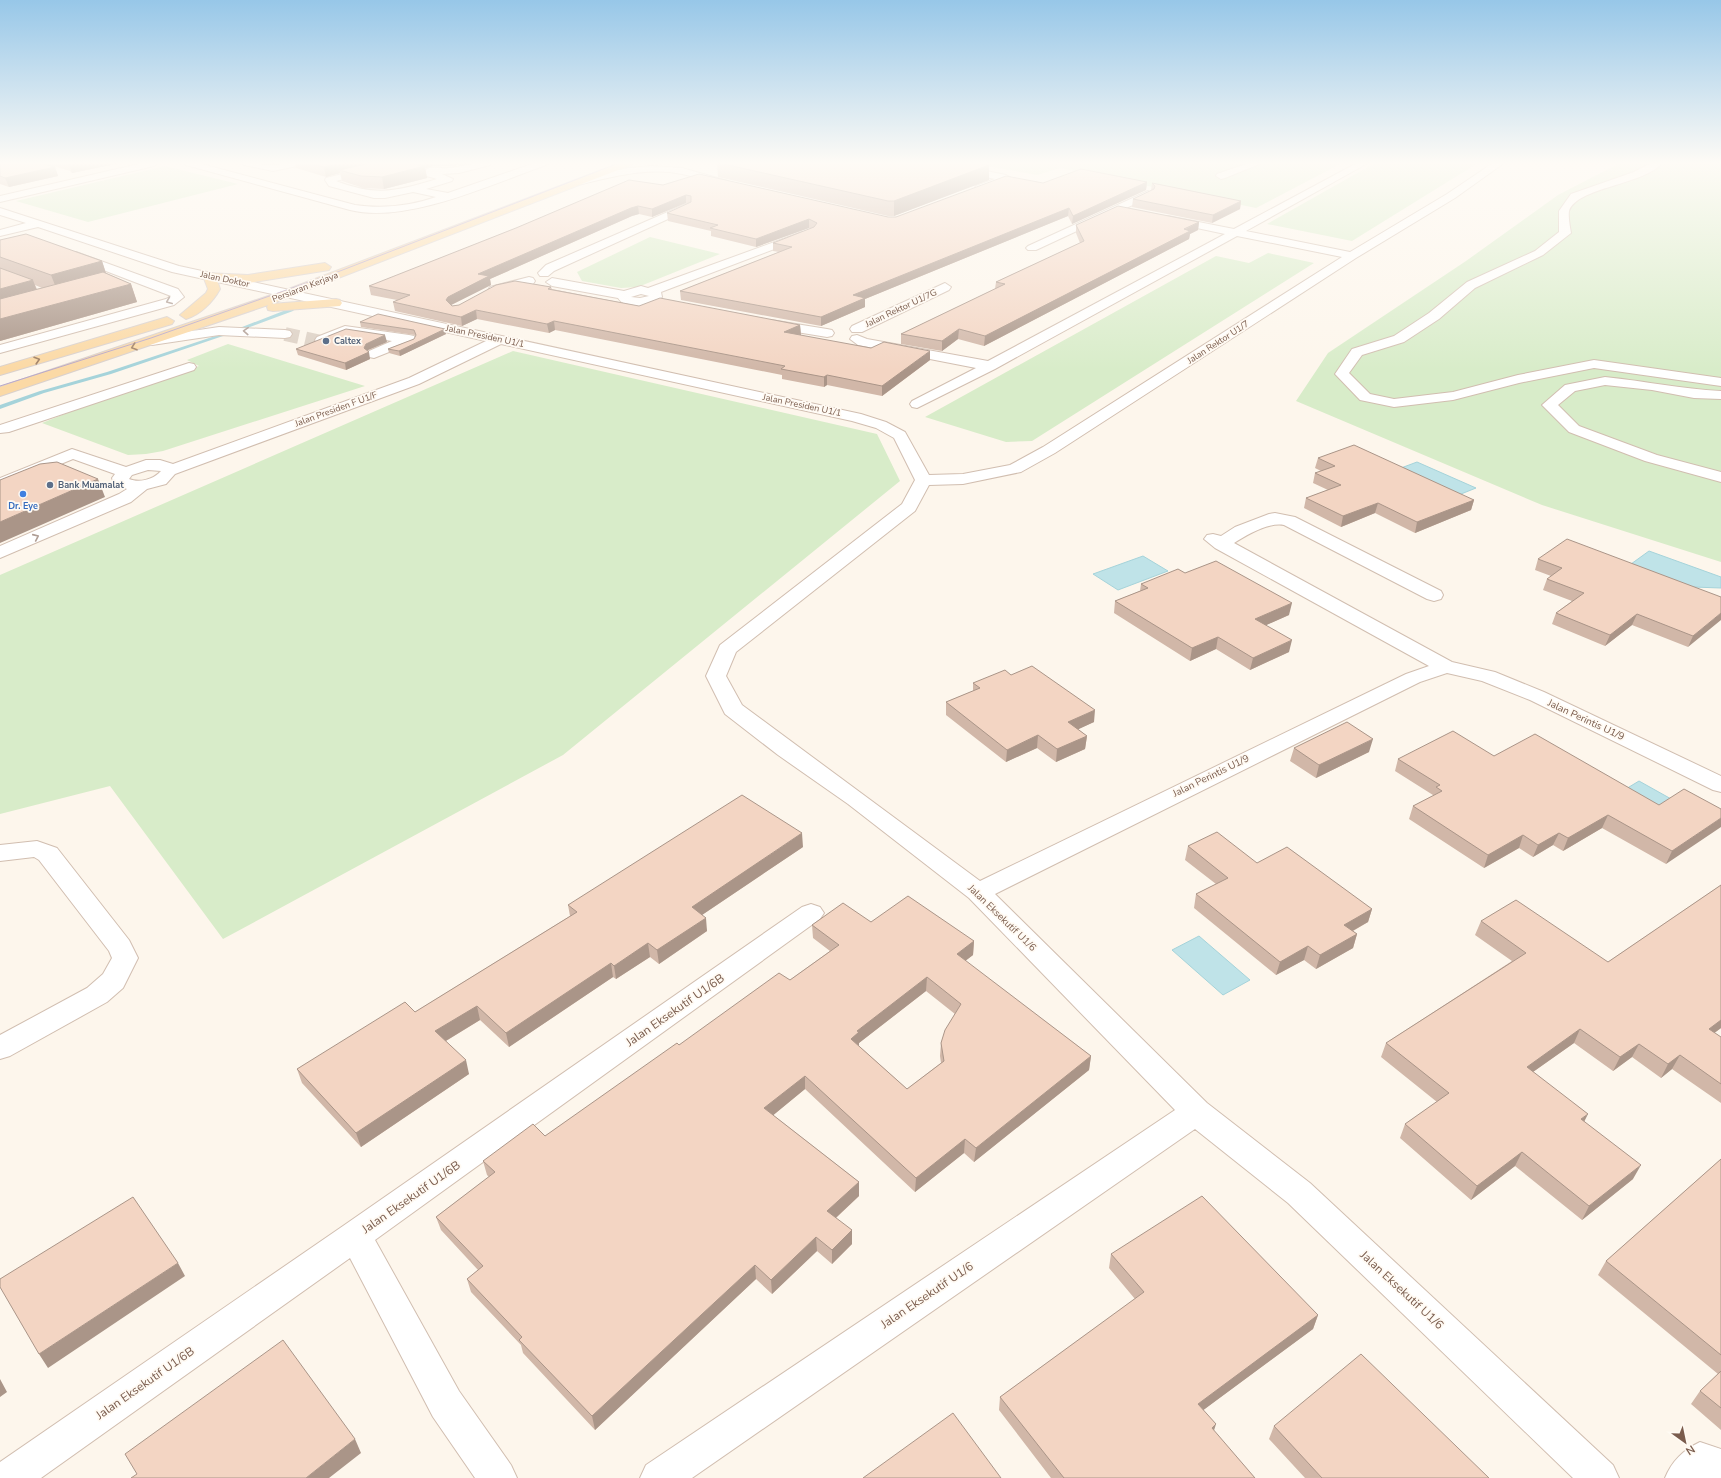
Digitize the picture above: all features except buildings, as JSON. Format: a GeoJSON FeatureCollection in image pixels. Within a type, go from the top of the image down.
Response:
{"type":"FeatureCollection","features":[{"type":"Feature","properties":{"kind":"main road"},"geometry":{"type":"LineString","coordinates":[[401,238],[417,232]]}},
{"type":"Feature","properties":{"kind":"main road","name":"Persiaran Kerjaya"},"geometry":{"type":"LineString","coordinates":[[0,371],[186,315],[267,288],[334,268],[437,232]]}},
{"type":"Feature","properties":{"kind":"main road"},"geometry":{"type":"LineString","coordinates":[[186,315],[210,296],[214,289],[209,276],[248,279],[334,268]]}},
{"type":"Feature","properties":{"kind":"main road"},"geometry":{"type":"LineString","coordinates":[[334,268],[322,290],[324,294],[336,303]]}},
{"type":"Feature","properties":{"kind":"main road","name":"Persiaran Kerjaya"},"geometry":{"type":"LineString","coordinates":[[0,392],[221,318],[290,293],[334,268]]}},
{"type":"Feature","properties":{"kind":"main road"},"geometry":{"type":"LineString","coordinates":[[221,318],[289,305],[336,303]]}},
{"type":"Feature","properties":{"kind":"main road"},"geometry":{"type":"LineString","coordinates":[[0,384],[68,369]]}},
{"type":"Feature","properties":{"kind":"street","name":"Jalan Doktor"},"geometry":{"type":"LineString","coordinates":[[62,232],[173,268],[267,288]]}},
{"type":"Feature","properties":{"kind":"street"},"geometry":{"type":"LineString","coordinates":[[548,278],[550,268],[630,232]]}},
{"type":"Feature","properties":{"kind":"street"},"geometry":{"type":"LineString","coordinates":[[480,297],[508,285],[529,281],[528,280],[531,276],[548,278],[624,294],[624,298],[630,301],[651,295],[810,232]]}},
{"type":"Feature","properties":{"kind":"street"},"geometry":{"type":"LineString","coordinates":[[1032,248],[1067,232]]}},
{"type":"Feature","properties":{"kind":"street"},"geometry":{"type":"LineString","coordinates":[[1230,232],[1352,256]]}},
{"type":"Feature","properties":{"kind":"street","name":"Jalan Rektor U1/7"},"geometry":{"type":"LineString","coordinates":[[923,480],[963,479],[1015,469],[1056,446],[1392,232]]}},
{"type":"Feature","properties":{"kind":"street"},"geometry":{"type":"LineString","coordinates":[[1565,232],[1539,253],[1506,267],[1471,286],[1434,316],[1399,339],[1357,352],[1342,374],[1365,397],[1394,403],[1453,396],[1518,379],[1594,364],[1721,382]]}},
{"type":"Feature","properties":{"kind":"street"},"geometry":{"type":"LineString","coordinates":[[917,404],[1235,233]]}},
{"type":"Feature","properties":{"kind":"street"},"geometry":{"type":"LineString","coordinates":[[0,349],[170,302],[178,297],[174,292],[66,252]]}},
{"type":"Feature","properties":{"kind":"street"},"geometry":{"type":"LineString","coordinates":[[118,283],[173,268]]}},
{"type":"Feature","properties":{"kind":"street"},"geometry":{"type":"LineString","coordinates":[[152,285],[146,277],[173,268]]}},
{"type":"Feature","properties":{"kind":"street","name":"Jalan Rektor U1/7G"},"geometry":{"type":"LineString","coordinates":[[844,334],[945,287]]}},
{"type":"Feature","properties":{"kind":"street","name":"Jalan Presiden U1/1"},"geometry":{"type":"LineString","coordinates":[[267,288],[434,326],[500,339],[856,417],[881,425],[900,435],[923,480]]}},
{"type":"Feature","properties":{"kind":"street"},"geometry":{"type":"LineString","coordinates":[[651,295],[665,304]]}},
{"type":"Feature","properties":{"kind":"street"},"geometry":{"type":"LineString","coordinates":[[759,321],[844,334],[863,342],[990,366]]}},
{"type":"Feature","properties":{"kind":"street"},"geometry":{"type":"LineString","coordinates":[[374,354],[434,326]]}},
{"type":"Feature","properties":{"kind":"street"},"geometry":{"type":"LineString","coordinates":[[152,341],[219,330],[285,334]]}},
{"type":"Feature","properties":{"kind":"street"},"geometry":{"type":"LineString","coordinates":[[318,341],[345,330],[406,340]]}},
{"type":"Feature","properties":{"kind":"street","name":"Jalan Presiden F U1/F"},"geometry":{"type":"LineString","coordinates":[[126,472],[120,478],[120,481],[129,485],[144,484],[164,477],[169,471],[414,381],[500,339]]}},
{"type":"Feature","properties":{"kind":"street"},"geometry":{"type":"LineString","coordinates":[[4,429],[189,367]]}},
{"type":"Feature","properties":{"kind":"street"},"geometry":{"type":"LineString","coordinates":[[1721,395],[1694,394],[1652,386],[1605,381],[1570,388],[1549,405],[1574,429],[1651,458],[1721,477]]}},
{"type":"Feature","properties":{"kind":"street"},"geometry":{"type":"LineString","coordinates":[[0,484],[72,454],[126,472],[139,467],[153,465],[165,466],[169,471]]}},
{"type":"Feature","properties":{"kind":"street","name":"Jalan Eksekutif U1/6"},"geometry":{"type":"LineString","coordinates":[[923,480],[909,507],[727,649],[716,676],[733,709],[786,750],[856,799],[978,892],[1196,1112],[1299,1193],[1600,1478]]}},
{"type":"Feature","properties":{"kind":"street"},"geometry":{"type":"LineString","coordinates":[[0,553],[125,498],[144,484]]}},
{"type":"Feature","properties":{"kind":"street","name":"Jalan Perintis U1/9"},"geometry":{"type":"LineString","coordinates":[[1434,595],[1289,521],[1275,518],[1217,541],[1446,667],[1488,676],[1537,696],[1721,785]]}},
{"type":"Feature","properties":{"kind":"street","name":"Jalan Perintis U1/9"},"geometry":{"type":"LineString","coordinates":[[978,892],[1407,681],[1446,667]]}},
{"type":"Feature","properties":{"kind":"street"},"geometry":{"type":"LineString","coordinates":[[0,853],[37,848],[48,854],[120,947],[125,958],[113,981],[97,995],[0,1048]]}},
{"type":"Feature","properties":{"kind":"street","name":"Jalan Eksekutif U1/6B"},"geometry":{"type":"LineString","coordinates":[[9,1478],[355,1236],[811,913]]}},
{"type":"Feature","properties":{"kind":"street","name":"Jalan Eksekutif U1/6"},"geometry":{"type":"LineString","coordinates":[[659,1478],[1196,1112]]}},
{"type":"Feature","properties":{"kind":"street"},"geometry":{"type":"LineString","coordinates":[[355,1236],[446,1404],[498,1478]]}},
{"type":"Feature","properties":{"kind":"street"},"geometry":{"type":"LineString","coordinates":[[1684,1478],[1700,1461],[1721,1468]]}},
{"type":"Feature","properties":{"kind":"green space"},"geometry":{"type":"Polygon","coordinates":[[[1307,232],[1367,232],[1352,241],[1307,232]]]}},
{"type":"Feature","properties":{"kind":"green space"},"geometry":{"type":"Polygon","coordinates":[[[1506,232],[1721,232],[1721,562],[1542,505],[1296,401],[1328,353],[1466,261],[1506,232]]]}},
{"type":"Feature","properties":{"kind":"green space"},"geometry":{"type":"Polygon","coordinates":[[[650,237],[720,254],[638,287],[621,288],[582,281],[577,272],[650,237]]]}},
{"type":"Feature","properties":{"kind":"green space"},"geometry":{"type":"Polygon","coordinates":[[[1268,253],[1314,263],[1032,441],[1006,442],[925,417],[1216,256],[1249,263],[1268,253]]]}},
{"type":"Feature","properties":{"kind":"green space"},"geometry":{"type":"Polygon","coordinates":[[[228,344],[365,386],[163,451],[146,454],[128,455],[42,423],[115,394],[199,366],[187,360],[228,344]]]}},
{"type":"Feature","properties":{"kind":"green space"},"geometry":{"type":"Polygon","coordinates":[[[513,351],[877,434],[900,481],[563,755],[223,939],[110,786],[0,814],[0,575],[513,351]]]}},
{"type":"Feature","properties":{"kind":"water"},"geometry":{"type":"Polygon","coordinates":[[[1417,462],[1476,488],[1451,498],[1393,471],[1417,462]]]}},
{"type":"Feature","properties":{"kind":"water"},"geometry":{"type":"Polygon","coordinates":[[[1649,551],[1721,577],[1721,588],[1693,587],[1631,564],[1649,551]]]}},
{"type":"Feature","properties":{"kind":"water"},"geometry":{"type":"Polygon","coordinates":[[[1143,556],[1168,571],[1118,590],[1093,574],[1143,556]]]}},
{"type":"Feature","properties":{"kind":"water"},"geometry":{"type":"Polygon","coordinates":[[[1639,781],[1673,800],[1635,824],[1601,804],[1639,781]]]}},
{"type":"Feature","properties":{"kind":"water"},"geometry":{"type":"Polygon","coordinates":[[[1199,936],[1250,980],[1223,995],[1172,950],[1199,936]]]}},
{"type":"Feature","properties":{"kind":"waterway"},"geometry":{"type":"LineString","coordinates":[[240,329],[291,310]]}},
{"type":"Feature","properties":{"kind":"waterway"},"geometry":{"type":"LineString","coordinates":[[0,407],[42,392],[109,373],[220,336]]}},
{"type":"Feature","properties":{"kind":"tunnel"},"geometry":{"type":"LineString","coordinates":[[285,334],[344,347]]}},
{"type":"Feature","properties":{"kind":"tram line"},"geometry":{"type":"LineString","coordinates":[[0,386],[151,338],[340,271],[441,232]]}},
{"type":"Feature","properties":{"kind":"place","name":"Caltex"},"geometry":{"type":"Point","coordinates":[326,341]}},
{"type":"Feature","properties":{"kind":"place","name":"Bank Muamalat"},"geometry":{"type":"Point","coordinates":[50,485]}},
{"type":"Feature","properties":{"kind":"place","name":"Dr. Eye"},"geometry":{"type":"Point","coordinates":[23,494]}}]}
